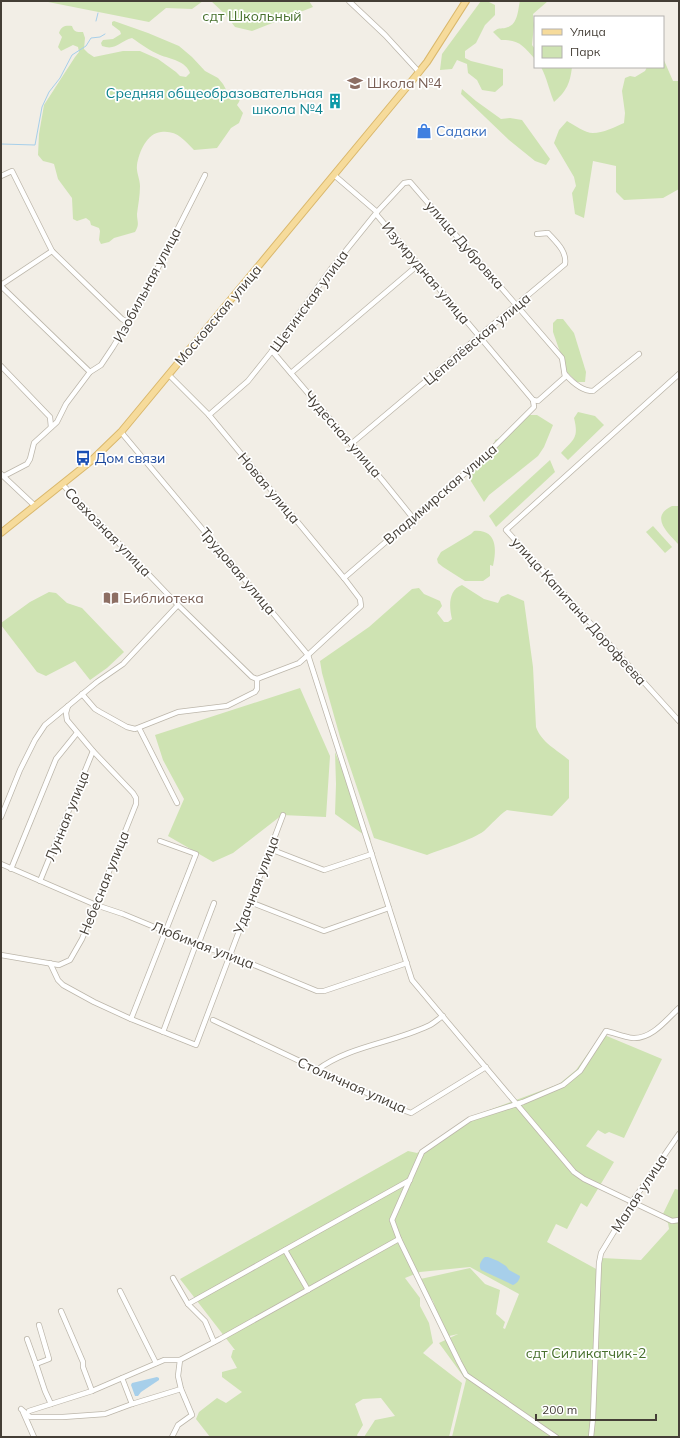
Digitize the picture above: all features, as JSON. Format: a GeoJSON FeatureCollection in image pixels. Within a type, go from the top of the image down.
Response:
{"type":"FeatureCollection","features":[{"type":"Feature","properties":{"kind":"main road","name":"Московская улица"},"geometry":{"type":"LineString","coordinates":[[1,533],[102,451],[121,432],[420,72],[466,1]]}},
{"type":"Feature","properties":{"kind":"street"},"geometry":{"type":"LineString","coordinates":[[350,1],[420,72]]}},
{"type":"Feature","properties":{"kind":"street"},"geometry":{"type":"LineString","coordinates":[[1,176],[12,171],[52,251],[122,319],[128,323]]}},
{"type":"Feature","properties":{"kind":"street","name":"Изобильная улица"},"geometry":{"type":"LineString","coordinates":[[3,475],[26,464],[30,459],[34,443],[57,422],[66,404],[90,372],[101,365],[142,301],[205,175]]}},
{"type":"Feature","properties":{"kind":"street","name":"Изумрудная улица"},"geometry":{"type":"LineString","coordinates":[[334,175],[376,213],[418,265],[533,400]]}},
{"type":"Feature","properties":{"kind":"street","name":"улица Дубровка"},"geometry":{"type":"LineString","coordinates":[[404,183],[410,182],[562,358],[564,372],[579,387],[593,392],[639,354]]}},
{"type":"Feature","properties":{"kind":"street","name":"Щетинская улица"},"geometry":{"type":"LineString","coordinates":[[209,415],[248,381],[272,351],[331,269],[376,213],[404,183]]}},
{"type":"Feature","properties":{"kind":"street","name":"Цепелёвская улица"},"geometry":{"type":"LineString","coordinates":[[351,444],[479,336],[517,306],[565,264],[566,258],[562,249],[548,233],[537,234]]}},
{"type":"Feature","properties":{"kind":"street"},"geometry":{"type":"LineString","coordinates":[[52,251],[1,286],[90,372]]}},
{"type":"Feature","properties":{"kind":"street"},"geometry":{"type":"LineString","coordinates":[[291,374],[418,265]]}},
{"type":"Feature","properties":{"kind":"street","name":"Чудесная улица"},"geometry":{"type":"LineString","coordinates":[[272,351],[413,518]]}},
{"type":"Feature","properties":{"kind":"street"},"geometry":{"type":"LineString","coordinates":[[1,366],[50,417],[51,427]]}},
{"type":"Feature","properties":{"kind":"street"},"geometry":{"type":"LineString","coordinates":[[533,400],[538,401],[565,377],[564,372]]}},
{"type":"Feature","properties":{"kind":"street","name":"улица Капитана Дорофеева"},"geometry":{"type":"LineString","coordinates":[[679,374],[506,530],[679,721]]}},
{"type":"Feature","properties":{"kind":"street","name":"Новая улица"},"geometry":{"type":"LineString","coordinates":[[168,375],[209,415],[360,599],[361,606],[308,655]]}},
{"type":"Feature","properties":{"kind":"street","name":"Владимирская улица"},"geometry":{"type":"LineString","coordinates":[[344,578],[485,456],[534,407],[533,400]]}},
{"type":"Feature","properties":{"kind":"street","name":"Трудовая улица"},"geometry":{"type":"LineString","coordinates":[[121,432],[308,655]]}},
{"type":"Feature","properties":{"kind":"street"},"geometry":{"type":"LineString","coordinates":[[3,475],[35,506]]}},
{"type":"Feature","properties":{"kind":"street","name":"Совхозная улица"},"geometry":{"type":"LineString","coordinates":[[62,484],[178,605],[252,677],[257,680]]}},
{"type":"Feature","properties":{"kind":"street"},"geometry":{"type":"LineString","coordinates":[[1,817],[20,770],[35,740],[45,725],[82,694],[123,664],[178,605]]}},
{"type":"Feature","properties":{"kind":"street"},"geometry":{"type":"LineString","coordinates":[[82,694],[100,712],[127,727],[135,729],[178,712],[231,705],[255,692],[257,689],[257,680],[299,663],[308,655],[412,980],[574,1172],[584,1179],[672,1221],[679,1220]]}},
{"type":"Feature","properties":{"kind":"street"},"geometry":{"type":"LineString","coordinates":[[68,706],[66,713],[68,720],[93,751]]}},
{"type":"Feature","properties":{"kind":"street"},"geometry":{"type":"LineString","coordinates":[[138,728],[178,803]]}},
{"type":"Feature","properties":{"kind":"street"},"geometry":{"type":"LineString","coordinates":[[11,869],[56,759],[77,733]]}},
{"type":"Feature","properties":{"kind":"street","name":"Небесная улица"},"geometry":{"type":"LineString","coordinates":[[50,963],[59,965],[70,960],[82,939],[136,804],[136,798],[133,793],[93,751]]}},
{"type":"Feature","properties":{"kind":"street","name":"Лунная улица"},"geometry":{"type":"LineString","coordinates":[[40,881],[93,751]]}},
{"type":"Feature","properties":{"kind":"street","name":"Удачная улица"},"geometry":{"type":"LineString","coordinates":[[163,1032],[196,1045],[283,815]]}},
{"type":"Feature","properties":{"kind":"street"},"geometry":{"type":"LineString","coordinates":[[131,1019],[196,854],[160,841]]}},
{"type":"Feature","properties":{"kind":"street"},"geometry":{"type":"LineString","coordinates":[[270,850],[324,870],[372,854]]}},
{"type":"Feature","properties":{"kind":"street","name":"Любимая улица"},"geometry":{"type":"LineString","coordinates":[[1,864],[96,905],[197,944],[230,955],[317,990],[324,991],[407,963]]}},
{"type":"Feature","properties":{"kind":"street"},"geometry":{"type":"LineString","coordinates":[[250,902],[324,931],[389,908]]}},
{"type":"Feature","properties":{"kind":"street"},"geometry":{"type":"LineString","coordinates":[[1,954],[50,963],[58,980],[64,985],[94,1002],[163,1032],[214,903]]}},
{"type":"Feature","properties":{"kind":"street"},"geometry":{"type":"LineString","coordinates":[[556,1437],[466,1374],[455,1355],[399,1239],[392,1220],[422,1152],[470,1119],[517,1104],[563,1085],[580,1071],[606,1031],[632,1038],[641,1037],[655,1031],[679,1008]]}},
{"type":"Feature","properties":{"kind":"street"},"geometry":{"type":"LineString","coordinates":[[317,1070],[329,1061],[428,1026],[443,1016]]}},
{"type":"Feature","properties":{"kind":"street","name":"Столичная улица"},"geometry":{"type":"LineString","coordinates":[[213,1020],[403,1110],[411,1112],[486,1067]]}},
{"type":"Feature","properties":{"kind":"street","name":"Малая улица"},"geometry":{"type":"LineString","coordinates":[[591,1437],[599,1263],[601,1253],[632,1202],[679,1134]]}},
{"type":"Feature","properties":{"kind":"street"},"geometry":{"type":"LineString","coordinates":[[188,1304],[410,1180]]}},
{"type":"Feature","properties":{"kind":"street"},"geometry":{"type":"LineString","coordinates":[[29,1410],[92,1391],[164,1360],[180,1360],[399,1239]]}},
{"type":"Feature","properties":{"kind":"street"},"geometry":{"type":"LineString","coordinates":[[285,1250],[308,1290]]}},
{"type":"Feature","properties":{"kind":"street"},"geometry":{"type":"LineString","coordinates":[[173,1278],[188,1304],[205,1321],[214,1342]]}},
{"type":"Feature","properties":{"kind":"street"},"geometry":{"type":"LineString","coordinates":[[120,1291],[156,1363]]}},
{"type":"Feature","properties":{"kind":"street"},"geometry":{"type":"LineString","coordinates":[[61,1311],[83,1362],[83,1367],[92,1391]]}},
{"type":"Feature","properties":{"kind":"street"},"geometry":{"type":"LineString","coordinates":[[36,1364],[49,1359],[39,1325]]}},
{"type":"Feature","properties":{"kind":"street"},"geometry":{"type":"LineString","coordinates":[[27,1339],[44,1391],[52,1404]]}},
{"type":"Feature","properties":{"kind":"street"},"geometry":{"type":"LineString","coordinates":[[172,1437],[178,1425],[192,1415],[181,1389],[178,1376],[180,1360]]}},
{"type":"Feature","properties":{"kind":"street"},"geometry":{"type":"LineString","coordinates":[[122,1378],[132,1404]]}},
{"type":"Feature","properties":{"kind":"street"},"geometry":{"type":"LineString","coordinates":[[34,1437],[21,1409],[30,1417],[63,1417],[105,1414],[181,1389]]}},
{"type":"Feature","properties":{"kind":"green space"},"geometry":{"type":"Polygon","coordinates":[[[43,1],[203,1],[192,9],[166,8],[149,22],[43,1]]]}},
{"type":"Feature","properties":{"kind":"green space","name":"сдт Школьный"},"geometry":{"type":"Polygon","coordinates":[[[211,1],[309,1],[313,7],[252,31],[235,27],[226,15],[211,1]]]}},
{"type":"Feature","properties":{"kind":"green space"},"geometry":{"type":"Polygon","coordinates":[[[481,1],[487,1],[495,5],[495,15],[485,25],[476,43],[465,51],[465,58],[471,61],[503,69],[503,85],[495,92],[482,90],[477,80],[468,73],[467,64],[457,60],[452,69],[440,70],[442,54],[481,1]]]}},
{"type":"Feature","properties":{"kind":"green space"},"geometry":{"type":"Polygon","coordinates":[[[520,1],[548,1],[533,14],[534,25],[532,45],[534,48],[534,58],[521,45],[513,41],[501,40],[493,32],[497,29],[508,27],[514,23],[520,1]]]}},
{"type":"Feature","properties":{"kind":"green space"},"geometry":{"type":"Polygon","coordinates":[[[114,21],[179,46],[205,71],[218,78],[230,97],[233,98],[239,93],[240,99],[237,105],[243,113],[239,123],[231,128],[217,148],[194,150],[180,136],[167,132],[156,133],[148,139],[144,144],[137,165],[140,186],[137,229],[135,232],[114,238],[109,242],[101,244],[99,240],[99,228],[91,225],[90,221],[86,218],[77,221],[73,219],[72,198],[58,179],[54,164],[43,161],[38,155],[39,134],[44,105],[79,52],[78,47],[73,45],[61,51],[58,47],[62,37],[59,33],[61,29],[64,26],[72,26],[76,31],[83,32],[85,38],[84,49],[94,57],[123,51],[140,51],[158,59],[180,76],[186,77],[190,73],[181,63],[156,53],[132,38],[111,47],[102,46],[101,43],[103,40],[113,39],[121,34],[120,31],[112,25],[112,22],[114,21]]]}},
{"type":"Feature","properties":{"kind":"green space"},"geometry":{"type":"Polygon","coordinates":[[[664,60],[673,81],[679,81],[679,189],[663,198],[624,200],[616,192],[616,166],[593,161],[584,218],[575,214],[572,193],[576,186],[574,177],[554,143],[559,130],[567,121],[590,133],[605,131],[624,123],[625,113],[622,91],[625,78],[630,76],[635,77],[645,71],[646,68],[664,68],[664,60]]]}},
{"type":"Feature","properties":{"kind":"green space"},"geometry":{"type":"Polygon","coordinates":[[[542,68],[572,68],[567,86],[554,102],[542,68]]]}},
{"type":"Feature","properties":{"kind":"green space"},"geometry":{"type":"Polygon","coordinates":[[[462,89],[501,119],[510,118],[522,120],[550,159],[546,165],[535,161],[509,140],[461,94],[462,89]]]}},
{"type":"Feature","properties":{"kind":"green space"},"geometry":{"type":"Polygon","coordinates":[[[557,319],[563,319],[574,333],[586,372],[585,382],[577,382],[567,372],[553,332],[553,323],[557,319]]]}},
{"type":"Feature","properties":{"kind":"green space"},"geometry":{"type":"Polygon","coordinates":[[[578,412],[595,416],[604,425],[568,460],[561,453],[576,434],[574,418],[578,412]]]}},
{"type":"Feature","properties":{"kind":"green space"},"geometry":{"type":"Polygon","coordinates":[[[529,415],[537,415],[553,425],[544,447],[538,456],[489,495],[484,502],[467,475],[477,468],[493,450],[495,440],[504,436],[520,418],[529,415]]]}},
{"type":"Feature","properties":{"kind":"green space"},"geometry":{"type":"Polygon","coordinates":[[[550,460],[555,472],[496,527],[489,516],[550,460]]]}},
{"type":"Feature","properties":{"kind":"green space"},"geometry":{"type":"Polygon","coordinates":[[[672,506],[679,506],[679,545],[666,530],[661,520],[665,510],[672,506]]]}},
{"type":"Feature","properties":{"kind":"green space"},"geometry":{"type":"Polygon","coordinates":[[[653,526],[672,547],[665,553],[646,532],[653,526]]]}},
{"type":"Feature","properties":{"kind":"green space"},"geometry":{"type":"Polygon","coordinates":[[[474,531],[482,531],[487,533],[494,542],[495,554],[493,566],[490,565],[490,576],[483,581],[465,581],[443,567],[438,563],[437,559],[441,552],[474,531]]]}},
{"type":"Feature","properties":{"kind":"green space"},"geometry":{"type":"Polygon","coordinates":[[[462,585],[484,599],[498,603],[501,597],[508,594],[524,601],[533,667],[536,727],[545,741],[569,760],[569,798],[552,816],[507,810],[479,834],[465,841],[427,855],[374,838],[340,737],[320,661],[369,627],[412,589],[419,588],[424,594],[440,601],[442,606],[437,613],[444,622],[448,622],[452,619],[450,604],[452,595],[457,587],[462,585]]]}},
{"type":"Feature","properties":{"kind":"green space"},"geometry":{"type":"Polygon","coordinates":[[[49,592],[56,593],[67,603],[82,608],[124,652],[107,668],[90,680],[75,661],[46,676],[37,672],[1,625],[1,623],[30,602],[49,592]]]}},
{"type":"Feature","properties":{"kind":"green space"},"geometry":{"type":"Polygon","coordinates":[[[300,688],[330,756],[326,817],[282,815],[233,853],[213,862],[168,836],[184,799],[163,760],[155,735],[300,688]]]}},
{"type":"Feature","properties":{"kind":"green space"},"geometry":{"type":"Polygon","coordinates":[[[335,752],[371,840],[335,814],[335,752]]]}},
{"type":"Feature","properties":{"kind":"green space","name":"сдт Силикатчик-2"},"geometry":{"type":"Polygon","coordinates":[[[602,1034],[662,1059],[624,1138],[609,1132],[605,1134],[598,1130],[586,1146],[614,1162],[587,1207],[581,1203],[567,1229],[556,1224],[547,1242],[598,1270],[602,1258],[641,1260],[669,1229],[668,1223],[661,1218],[675,1189],[679,1190],[679,1437],[452,1437],[466,1380],[439,1343],[458,1334],[445,1337],[433,1301],[416,1280],[470,1268],[485,1284],[500,1290],[496,1314],[505,1322],[503,1328],[505,1329],[519,1294],[470,1267],[420,1272],[405,1278],[420,1298],[420,1306],[429,1323],[433,1343],[423,1353],[462,1383],[449,1437],[364,1437],[375,1420],[395,1416],[381,1398],[363,1399],[355,1404],[363,1425],[357,1435],[358,1437],[210,1437],[196,1419],[199,1412],[217,1398],[226,1403],[242,1392],[222,1377],[222,1372],[237,1368],[231,1357],[233,1350],[235,1350],[180,1279],[408,1151],[417,1153],[473,1116],[559,1084],[576,1070],[602,1034]]]}},
{"type":"Feature","properties":{"kind":"water"},"geometry":{"type":"Polygon","coordinates":[[[485,1257],[498,1261],[509,1270],[520,1276],[517,1283],[513,1285],[481,1270],[480,1263],[485,1257]]]}},
{"type":"Feature","properties":{"kind":"water"},"geometry":{"type":"Polygon","coordinates":[[[157,1377],[159,1380],[141,1392],[138,1396],[135,1396],[131,1385],[132,1383],[157,1377]]]}},
{"type":"Feature","properties":{"kind":"waterway"},"geometry":{"type":"LineString","coordinates":[[96,21],[98,13]]}},
{"type":"Feature","properties":{"kind":"waterway"},"geometry":{"type":"LineString","coordinates":[[1,144],[35,145],[42,107],[49,92],[60,78],[72,55],[86,46],[91,38],[100,37],[105,34]]}},
{"type":"Feature","properties":{"kind":"place","name":"Школа №4"},"geometry":{"type":"Point","coordinates":[355,83]}},
{"type":"Feature","properties":{"kind":"place","name":"Средняя общеобразовательная школа №4"},"geometry":{"type":"Point","coordinates":[335,101]}},
{"type":"Feature","properties":{"kind":"place","name":"Садаки"},"geometry":{"type":"Point","coordinates":[424,131]}},
{"type":"Feature","properties":{"kind":"place","name":"Дом связи"},"geometry":{"type":"Point","coordinates":[83,458]}},
{"type":"Feature","properties":{"kind":"place","name":"Библиотека"},"geometry":{"type":"Point","coordinates":[111,598]}}]}
